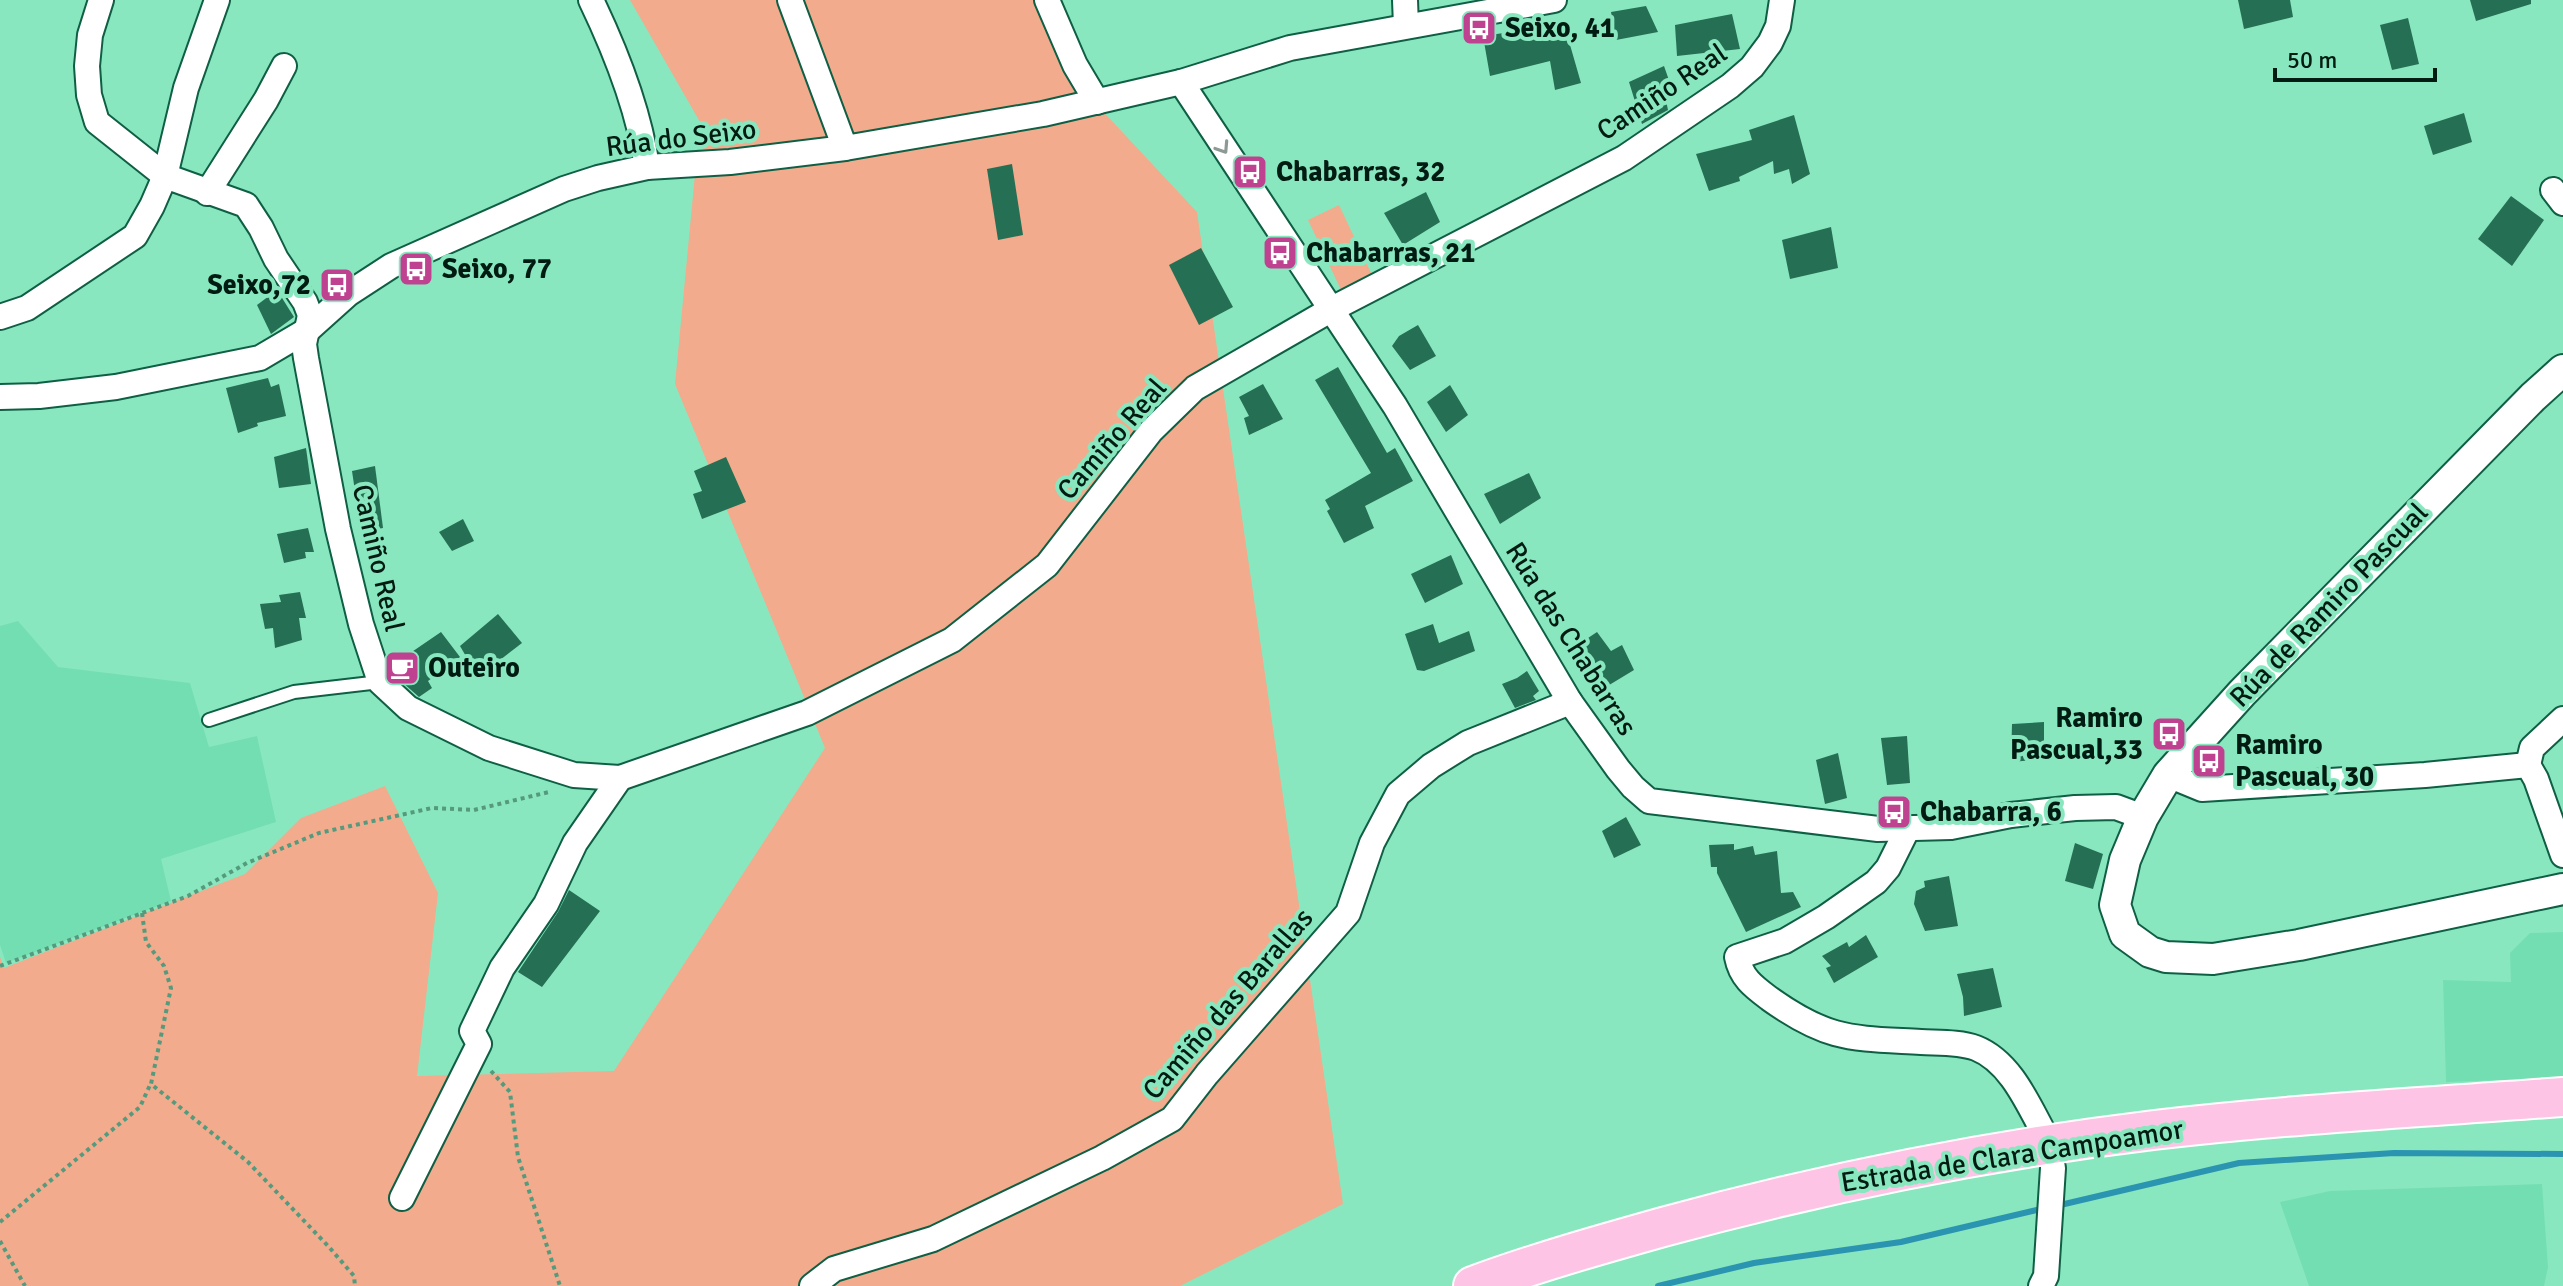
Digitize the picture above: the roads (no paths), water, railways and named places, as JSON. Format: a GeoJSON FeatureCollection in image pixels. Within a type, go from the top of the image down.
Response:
{"type":"FeatureCollection","features":[{"type":"Feature","properties":{"kind":"main road","name":"Estrada de Clara Campoamor"},"geometry":{"type":"LineString","coordinates":[[1473,1286],[1613,1241],[1749,1204],[1899,1171],[2051,1168],[2154,1130],[2563,1097]]}},
{"type":"Feature","properties":{"kind":"main road","name":"Estrada de Clara Campoamor"},"geometry":{"type":"LineString","coordinates":[[1546,1286],[1661,1251],[1833,1207],[2051,1168],[2273,1141],[2563,1120]]}},
{"type":"Feature","properties":{"kind":"street","name":"Camiño Real"},"geometry":{"type":"LineString","coordinates":[[101,0],[90,35],[87,66],[89,95],[97,122],[165,176],[246,205],[276,259],[305,302],[310,315],[304,344],[306,358],[338,529],[361,624],[380,682],[408,708],[489,748],[574,775],[620,778],[807,713],[952,640],[1047,565],[1151,431],[1195,388],[1332,309],[1624,158],[1730,86],[1752,67],[1778,26],[1782,0]]}},
{"type":"Feature","properties":{"kind":"street"},"geometry":{"type":"LineString","coordinates":[[0,317],[27,308],[135,236],[165,176],[186,88],[217,0]]}},
{"type":"Feature","properties":{"kind":"street"},"geometry":{"type":"LineString","coordinates":[[591,0],[637,118],[647,167]]}},
{"type":"Feature","properties":{"kind":"street"},"geometry":{"type":"LineString","coordinates":[[790,0],[845,148]]}},
{"type":"Feature","properties":{"kind":"street"},"geometry":{"type":"LineString","coordinates":[[1047,0],[1075,65],[1097,102]]}},
{"type":"Feature","properties":{"kind":"street"},"geometry":{"type":"LineString","coordinates":[[1405,0],[1406,26]]}},
{"type":"Feature","properties":{"kind":"street","name":"Rúa do Seixo"},"geometry":{"type":"LineString","coordinates":[[0,397],[116,387],[260,358],[309,329],[348,294],[391,266],[564,189],[647,167],[730,162],[845,148],[1097,102],[1181,82],[1290,48],[1554,0]]}},
{"type":"Feature","properties":{"kind":"street"},"geometry":{"type":"LineString","coordinates":[[207,193],[284,66]]}},
{"type":"Feature","properties":{"kind":"street","name":"Rúa das Chabarras"},"geometry":{"type":"LineString","coordinates":[[1181,82],[1395,406],[1570,702],[1618,769],[1649,801],[1878,829],[1951,827],[2011,815],[2075,808],[2116,807],[2143,817]]}},
{"type":"Feature","properties":{"kind":"street","name":"Rúa de Ramiro Pascual"},"geometry":{"type":"LineString","coordinates":[[2563,370],[2376,555],[2242,693],[2168,775],[2143,817],[2125,860],[2115,905],[2125,934],[2150,952],[2166,957],[2213,959],[2299,945],[2563,889]]}},
{"type":"Feature","properties":{"kind":"street","name":"Camiño das Barallas"},"geometry":{"type":"LineString","coordinates":[[812,1286],[834,1269],[933,1239],[1102,1158],[1172,1119],[1207,1074],[1348,913],[1372,843],[1398,794],[1431,766],[1468,743],[1570,702]]}},
{"type":"Feature","properties":{"kind":"street"},"geometry":{"type":"LineString","coordinates":[[2563,719],[2532,748],[2528,765],[2563,855]]}},
{"type":"Feature","properties":{"kind":"street"},"geometry":{"type":"LineString","coordinates":[[2168,775],[2202,789],[2425,775],[2528,765]]}},
{"type":"Feature","properties":{"kind":"street"},"geometry":{"type":"LineString","coordinates":[[402,1198],[479,1044],[472,1031],[502,968],[546,904],[575,843],[620,778]]}},
{"type":"Feature","properties":{"kind":"street"},"geometry":{"type":"LineString","coordinates":[[1908,828],[1888,868],[1876,882],[1785,941],[1737,957],[1740,972],[1752,986],[1781,1007],[1826,1032],[1852,1038],[1947,1043],[1975,1048],[1996,1060],[2013,1081],[2051,1168],[2046,1276],[2041,1286]]}},
{"type":"Feature","properties":{"kind":"lane"},"geometry":{"type":"LineString","coordinates":[[209,720],[294,692],[380,682]]}},
{"type":"Feature","properties":{"kind":"waterway"},"geometry":{"type":"LineString","coordinates":[[2056,1206],[2239,1163],[2394,1153],[2563,1154]]}},
{"type":"Feature","properties":{"kind":"waterway"},"geometry":{"type":"LineString","coordinates":[[1658,1286],[1754,1263],[1901,1242],[2045,1208]]}},
{"type":"Feature","properties":{"kind":"place","name":"Seixo, 41"},"geometry":{"type":"Point","coordinates":[1479,28]}},
{"type":"Feature","properties":{"kind":"place","name":"Chabarras, 32"},"geometry":{"type":"Point","coordinates":[1250,172]}},
{"type":"Feature","properties":{"kind":"place","name":"Chabarras, 21"},"geometry":{"type":"Point","coordinates":[1280,253]}},
{"type":"Feature","properties":{"kind":"place","name":"Seixo, 77"},"geometry":{"type":"Point","coordinates":[416,269]}},
{"type":"Feature","properties":{"kind":"place","name":"Seixo,72"},"geometry":{"type":"Point","coordinates":[337,285]}},
{"type":"Feature","properties":{"kind":"place","name":"Outeiro"},"geometry":{"type":"Point","coordinates":[402,668]}},
{"type":"Feature","properties":{"kind":"place","name":"Ramiro Pascual,33"},"geometry":{"type":"Point","coordinates":[2169,734]}},
{"type":"Feature","properties":{"kind":"place","name":"Ramiro Pascual, 30"},"geometry":{"type":"Point","coordinates":[2209,761]}},
{"type":"Feature","properties":{"kind":"place","name":"Chabarra, 6"},"geometry":{"type":"Point","coordinates":[1894,812]}}]}
